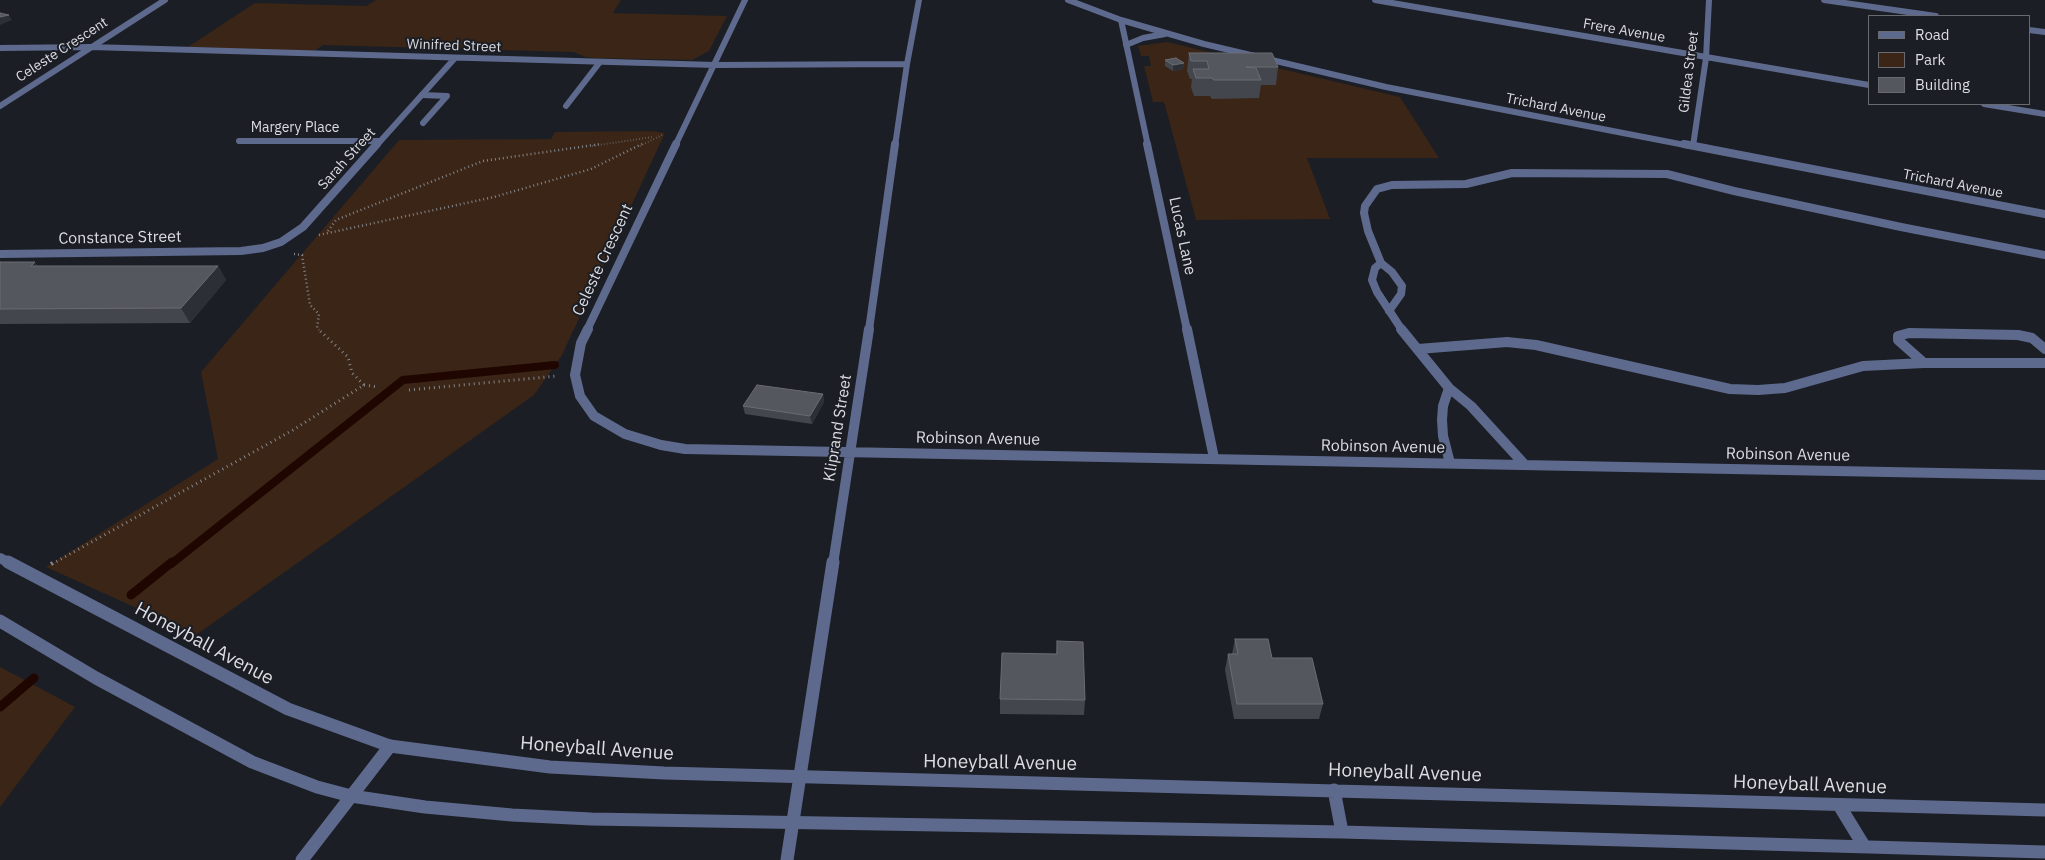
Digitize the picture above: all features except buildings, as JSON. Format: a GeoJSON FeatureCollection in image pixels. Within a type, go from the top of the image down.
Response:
{"type":"FeatureCollection","features":[{"type":"Feature","properties":{"kind":"street","name":"Celeste Crescent"},"geometry":{"type":"LineString","coordinates":[[0,106],[165,0]]}},
{"type":"Feature","properties":{"kind":"street","name":"Celeste Crescent"},"geometry":{"type":"LineString","coordinates":[[720,450],[685,449],[661,445],[625,434],[594,416],[580,396],[575,375],[581,343],[675,143],[715,65],[744,0]]}},
{"type":"Feature","properties":{"kind":"street","name":"Kliprand Street"},"geometry":{"type":"LineString","coordinates":[[788,860],[799,776],[907,64],[919,0]]}},
{"type":"Feature","properties":{"kind":"street","name":"Trichard Avenue"},"geometry":{"type":"LineString","coordinates":[[1068,0],[1121,20],[1168,33],[1245,54],[1377,85],[2045,214]]}},
{"type":"Feature","properties":{"kind":"street","name":"Frere Avenue"},"geometry":{"type":"LineString","coordinates":[[1375,0],[1868,85]]}},
{"type":"Feature","properties":{"kind":"street","name":"Gildea Street"},"geometry":{"type":"LineString","coordinates":[[1693,146],[1706,58],[1709,0]]}},
{"type":"Feature","properties":{"kind":"street"},"geometry":{"type":"LineString","coordinates":[[1824,0],[1929,15]]}},
{"type":"Feature","properties":{"kind":"street","name":"Lucas Lane"},"geometry":{"type":"LineString","coordinates":[[1121,20],[1214,458]]}},
{"type":"Feature","properties":{"kind":"street"},"geometry":{"type":"LineString","coordinates":[[2030,30],[2045,32]]}},
{"type":"Feature","properties":{"kind":"street"},"geometry":{"type":"LineString","coordinates":[[1126,45],[1143,38],[1168,33]]}},
{"type":"Feature","properties":{"kind":"street","name":"Winifred Street"},"geometry":{"type":"LineString","coordinates":[[0,48],[91,48],[715,65],[907,64]]}},
{"type":"Feature","properties":{"kind":"street","name":"Sarah Street"},"geometry":{"type":"LineString","coordinates":[[241,251],[263,248],[281,242],[303,227],[455,58]]}},
{"type":"Feature","properties":{"kind":"street"},"geometry":{"type":"LineString","coordinates":[[566,106],[600,62]]}},
{"type":"Feature","properties":{"kind":"street"},"geometry":{"type":"LineString","coordinates":[[422,95],[447,96],[424,123]]}},
{"type":"Feature","properties":{"kind":"street"},"geometry":{"type":"LineString","coordinates":[[1990,105],[2045,114]]}},
{"type":"Feature","properties":{"kind":"street","name":"Margery Place"},"geometry":{"type":"LineString","coordinates":[[239,141],[380,141]]}},
{"type":"Feature","properties":{"kind":"street"},"geometry":{"type":"LineString","coordinates":[[1388,311],[1401,294],[1402,286],[1392,272],[1381,263],[1368,231],[1364,213],[1365,206],[1377,189],[1392,185],[1466,184],[1512,174],[1534,172],[1667,174],[1734,191],[1901,227],[2045,255]]}},
{"type":"Feature","properties":{"kind":"street","name":"Constance Street"},"geometry":{"type":"LineString","coordinates":[[0,254],[241,251]]}},
{"type":"Feature","properties":{"kind":"street"},"geometry":{"type":"LineString","coordinates":[[1381,263],[1375,268],[1372,280],[1388,311],[1448,388],[1471,406],[1525,465]]}},
{"type":"Feature","properties":{"kind":"street"},"geometry":{"type":"LineString","coordinates":[[1924,363],[1898,340],[1898,336],[1909,333],[2018,336],[2032,338],[2045,349]]}},
{"type":"Feature","properties":{"kind":"street"},"geometry":{"type":"LineString","coordinates":[[1418,350],[1480,343],[1507,342],[1536,345],[1730,389],[1758,390],[1786,388],[1863,366],[1924,363],[2045,363]]}},
{"type":"Feature","properties":{"kind":"street"},"geometry":{"type":"LineString","coordinates":[[1448,388],[1443,406],[1442,420],[1443,436],[1450,464]]}},
{"type":"Feature","properties":{"kind":"street","name":"Robinson Avenue"},"geometry":{"type":"LineString","coordinates":[[720,450],[2045,475]]}},
{"type":"Feature","properties":{"kind":"street","name":"Honeyball Avenue"},"geometry":{"type":"LineString","coordinates":[[0,558],[288,709],[390,746],[550,766],[664,773],[2045,810]]}},
{"type":"Feature","properties":{"kind":"street"},"geometry":{"type":"LineString","coordinates":[[0,621],[96,678],[252,762],[317,787],[351,796],[425,807],[512,815],[793,823],[1342,832],[2045,852]]}},
{"type":"Feature","properties":{"kind":"street"},"geometry":{"type":"LineString","coordinates":[[302,860],[390,746]]}},
{"type":"Feature","properties":{"kind":"street"},"geometry":{"type":"LineString","coordinates":[[1334,790],[1342,832]]}},
{"type":"Feature","properties":{"kind":"street"},"geometry":{"type":"LineString","coordinates":[[1839,804],[1864,846]]}},
{"type":"Feature","properties":{"kind":"path"},"geometry":{"type":"LineString","coordinates":[[312,238],[328,232],[494,197],[591,168],[665,133]]}},
{"type":"Feature","properties":{"kind":"path"},"geometry":{"type":"LineString","coordinates":[[328,232],[336,220],[483,161],[657,137]]}},
{"type":"Feature","properties":{"kind":"path"},"geometry":{"type":"LineString","coordinates":[[289,254],[302,255],[310,305],[319,314],[317,328],[348,357],[352,373],[364,385],[378,387]]}},
{"type":"Feature","properties":{"kind":"path"},"geometry":{"type":"LineString","coordinates":[[409,390],[561,376]]}},
{"type":"Feature","properties":{"kind":"path"},"geometry":{"type":"LineString","coordinates":[[46,567],[293,430],[364,385]]}},
{"type":"Feature","properties":{"kind":"green space"},"geometry":{"type":"Polygon","coordinates":[[[376,0],[621,0],[613,13],[727,16],[709,51],[692,60],[594,58],[573,52],[323,45],[314,51],[188,47],[255,3],[366,6],[376,0]]]}},
{"type":"Feature","properties":{"kind":"green space"},"geometry":{"type":"Polygon","coordinates":[[[1167,42],[1400,97],[1439,158],[1307,158],[1330,219],[1196,220],[1164,102],[1153,102],[1144,66],[1151,66],[1149,56],[1141,56],[1138,46],[1167,42]]]}},
{"type":"Feature","properties":{"kind":"green space"},"geometry":{"type":"Polygon","coordinates":[[[652,131],[665,133],[562,355],[534,395],[196,635],[46,567],[218,459],[201,372],[399,140],[551,139],[555,132],[652,131]]]}},
{"type":"Feature","properties":{"kind":"green space"},"geometry":{"type":"Polygon","coordinates":[[[0,667],[75,707],[0,807],[0,667]]]}},
{"type":"Feature","properties":{"kind":"waterway"},"geometry":{"type":"LineString","coordinates":[[171,564],[403,380],[555,365]]}},
{"type":"Feature","properties":{"kind":"waterway"},"geometry":{"type":"LineString","coordinates":[[131,595],[172,562]]}},
{"type":"Feature","properties":{"kind":"waterway"},"geometry":{"type":"LineString","coordinates":[[0,707],[34,678]]}}]}
